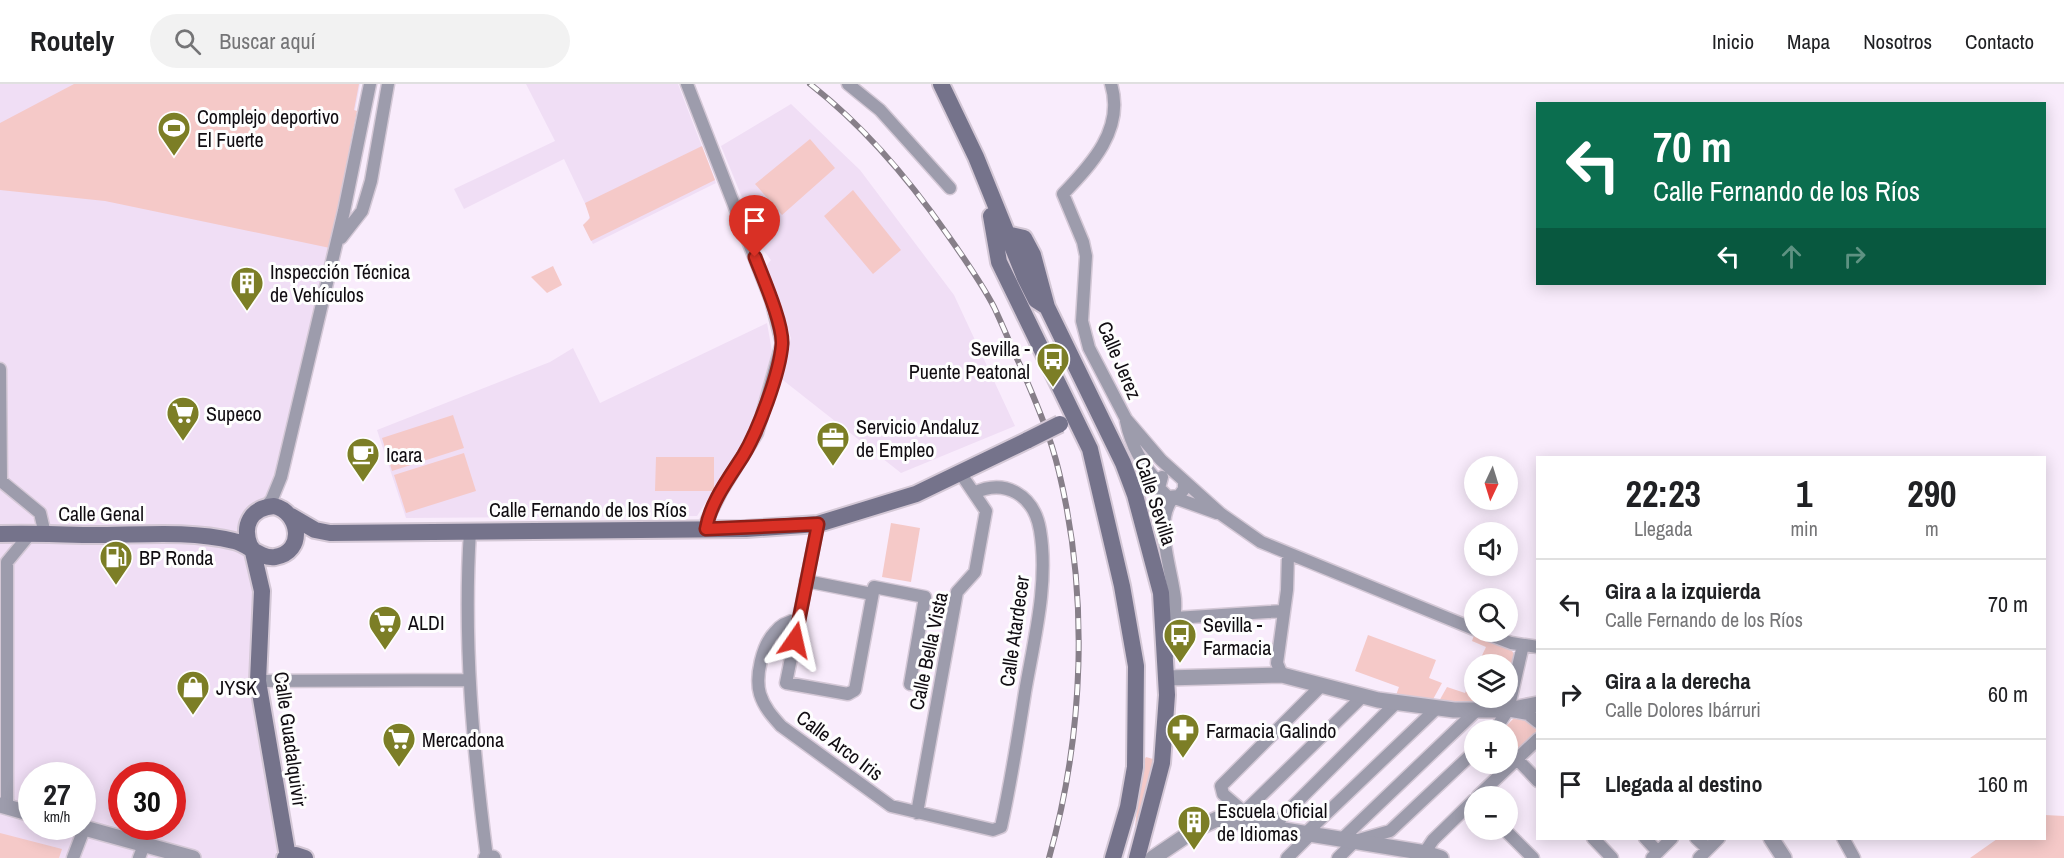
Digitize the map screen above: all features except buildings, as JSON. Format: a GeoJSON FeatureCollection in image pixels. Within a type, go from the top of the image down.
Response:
{"type":"FeatureCollection","features":[{"type":"Feature","properties":{"kind":"main road"},"geometry":{"type":"LineString","coordinates":[[941,84],[988,185],[1006,237],[998,249],[1002,266]]}},
{"type":"Feature","properties":{"kind":"main road"},"geometry":{"type":"LineString","coordinates":[[988,185],[996,252],[1076,418],[1097,472],[1122,586],[1136,666],[1135,763],[1123,826],[1113,858]]}},
{"type":"Feature","properties":{"kind":"main road","name":"Calle Sevilla"},"geometry":{"type":"LineString","coordinates":[[1006,237],[1016,235],[1024,238],[1029,246],[1047,307],[1123,463],[1135,495],[1161,593],[1166,670],[1164,726],[1162,764],[1149,854]]}},
{"type":"Feature","properties":{"kind":"main road","name":"Calle Fernando de los Ríos"},"geometry":{"type":"LineString","coordinates":[[288,513],[315,530],[330,532],[706,529],[818,524],[916,494],[1076,418]]}},
{"type":"Feature","properties":{"kind":"main road"},"geometry":{"type":"LineString","coordinates":[[259,511],[288,513],[297,534],[287,551],[271,557],[259,554],[251,547],[246,534],[259,511]]}},
{"type":"Feature","properties":{"kind":"main road","name":"Calle Genal"},"geometry":{"type":"LineString","coordinates":[[202,536],[237,528],[259,511]]}},
{"type":"Feature","properties":{"kind":"main road","name":"Calle Fernando de los Ríos"},"geometry":{"type":"LineString","coordinates":[[287,551],[330,532]]}},
{"type":"Feature","properties":{"kind":"main road","name":"Calle Genal"},"geometry":{"type":"LineString","coordinates":[[0,534],[202,536],[251,547]]}},
{"type":"Feature","properties":{"kind":"main road","name":"Calle Guadalquivir"},"geometry":{"type":"LineString","coordinates":[[251,547],[262,591],[258,681],[287,857]]}},
{"type":"Feature","properties":{"kind":"main road","name":"Calle Guadalquivir"},"geometry":{"type":"LineString","coordinates":[[262,591],[287,551]]}},
{"type":"Feature","properties":{"kind":"main road"},"geometry":{"type":"LineString","coordinates":[[1136,724],[1141,735],[1153,738],[1159,736],[1164,726]]}},
{"type":"Feature","properties":{"kind":"main road"},"geometry":{"type":"LineString","coordinates":[[1135,763],[1145,752],[1158,755],[1162,764]]}},
{"type":"Feature","properties":{"kind":"main road"},"geometry":{"type":"LineString","coordinates":[[1123,826],[1125,840],[1131,849],[1149,854]]}},
{"type":"Feature","properties":{"kind":"main road"},"geometry":{"type":"LineString","coordinates":[[287,857],[305,858]]}},
{"type":"Feature","properties":{"kind":"street"},"geometry":{"type":"LineString","coordinates":[[259,511],[272,499],[281,477],[370,84]]}},
{"type":"Feature","properties":{"kind":"street"},"geometry":{"type":"LineString","coordinates":[[332,259],[344,232],[362,211],[371,181],[388,84]]}},
{"type":"Feature","properties":{"kind":"street"},"geometry":{"type":"LineString","coordinates":[[687,84],[771,300],[782,343],[757,433],[722,490],[707,520],[706,529]]}},
{"type":"Feature","properties":{"kind":"street"},"geometry":{"type":"LineString","coordinates":[[848,84],[880,110],[950,188]]}},
{"type":"Feature","properties":{"kind":"street","name":"Calle Jerez"},"geometry":{"type":"LineString","coordinates":[[1111,84],[1113,118],[1104,144],[1096,160],[1063,194],[1083,242],[1086,256],[1082,321],[1089,348],[1126,419],[1161,460],[1221,514]]}},
{"type":"Feature","properties":{"kind":"street"},"geometry":{"type":"LineString","coordinates":[[0,369],[0,481],[40,513],[38,534],[4,559],[3,806],[18,810]]}},
{"type":"Feature","properties":{"kind":"street","name":"Calle Jerez"},"geometry":{"type":"LineString","coordinates":[[1126,419],[1130,441],[1142,464],[1159,483]]}},
{"type":"Feature","properties":{"kind":"street","name":"Calle Bella Vista"},"geometry":{"type":"LineString","coordinates":[[917,813],[957,592],[975,572],[986,511],[961,474]]}},
{"type":"Feature","properties":{"kind":"street"},"geometry":{"type":"LineString","coordinates":[[1464,624],[1287,555],[1262,542],[1221,514],[1174,498],[1164,496],[1159,483],[1165,474],[1180,477],[1184,489],[1174,498],[1166,506],[1165,522],[1175,618],[1166,670],[1282,675],[1363,696],[1437,708],[1508,710],[1536,704]]}},
{"type":"Feature","properties":{"kind":"street"},"geometry":{"type":"LineString","coordinates":[[281,477],[288,513]]}},
{"type":"Feature","properties":{"kind":"street","name":"Calle Atardecer"},"geometry":{"type":"LineString","coordinates":[[974,493],[989,486],[1014,490],[1029,502],[1040,527],[1043,556],[1033,646],[1001,827]]}},
{"type":"Feature","properties":{"kind":"street"},"geometry":{"type":"LineString","coordinates":[[1165,522],[1173,511],[1192,505]]}},
{"type":"Feature","properties":{"kind":"street"},"geometry":{"type":"LineString","coordinates":[[818,524],[786,683],[848,694],[855,690],[874,587],[925,597],[910,684]]}},
{"type":"Feature","properties":{"kind":"street"},"geometry":{"type":"LineString","coordinates":[[470,531],[467,605],[468,680],[487,858],[493,858]]}},
{"type":"Feature","properties":{"kind":"street"},"geometry":{"type":"LineString","coordinates":[[1282,675],[1276,663],[1287,555]]}},
{"type":"Feature","properties":{"kind":"street"},"geometry":{"type":"LineString","coordinates":[[806,581],[872,594]]}},
{"type":"Feature","properties":{"kind":"street"},"geometry":{"type":"LineString","coordinates":[[1175,618],[1283,611]]}},
{"type":"Feature","properties":{"kind":"street","name":"Calle Arco Iris"},"geometry":{"type":"LineString","coordinates":[[799,619],[785,623],[773,633],[765,651],[758,683],[769,712],[781,726],[891,806],[993,830],[1001,827]]}},
{"type":"Feature","properties":{"kind":"street"},"geometry":{"type":"LineString","coordinates":[[1513,642],[1536,647]]}},
{"type":"Feature","properties":{"kind":"street"},"geometry":{"type":"LineString","coordinates":[[1502,720],[1508,710],[1522,645]]}},
{"type":"Feature","properties":{"kind":"street"},"geometry":{"type":"LineString","coordinates":[[258,681],[468,680]]}},
{"type":"Feature","properties":{"kind":"street"},"geometry":{"type":"LineString","coordinates":[[1245,818],[1222,794],[1221,786],[1322,685]]}},
{"type":"Feature","properties":{"kind":"street"},"geometry":{"type":"LineString","coordinates":[[1245,818],[1363,696]]}},
{"type":"Feature","properties":{"kind":"street"},"geometry":{"type":"LineString","coordinates":[[1271,828],[1396,703]]}},
{"type":"Feature","properties":{"kind":"street"},"geometry":{"type":"LineString","coordinates":[[1287,858],[1437,708]]}},
{"type":"Feature","properties":{"kind":"street"},"geometry":{"type":"LineString","coordinates":[[1338,858],[1349,840],[1377,806],[1477,710]]}},
{"type":"Feature","properties":{"kind":"street"},"geometry":{"type":"LineString","coordinates":[[1508,710],[1528,714],[1536,720]]}},
{"type":"Feature","properties":{"kind":"street"},"geometry":{"type":"LineString","coordinates":[[1518,757],[1536,741]]}},
{"type":"Feature","properties":{"kind":"street"},"geometry":{"type":"LineString","coordinates":[[1349,840],[1390,831],[1464,761]]}},
{"type":"Feature","properties":{"kind":"street"},"geometry":{"type":"LineString","coordinates":[[1518,761],[1536,779]]}},
{"type":"Feature","properties":{"kind":"street"},"geometry":{"type":"LineString","coordinates":[[1488,786],[1501,774]]}},
{"type":"Feature","properties":{"kind":"street"},"geometry":{"type":"LineString","coordinates":[[1149,854],[1217,819],[1245,818],[1271,828],[1429,856],[1432,840],[1464,809]]}},
{"type":"Feature","properties":{"kind":"street"},"geometry":{"type":"LineString","coordinates":[[96,834],[141,851],[193,858]]}},
{"type":"Feature","properties":{"kind":"street"},"geometry":{"type":"LineString","coordinates":[[73,858],[77,840]]}},
{"type":"Feature","properties":{"kind":"street"},"geometry":{"type":"LineString","coordinates":[[1515,840],[1533,858]]}},
{"type":"Feature","properties":{"kind":"street"},"geometry":{"type":"LineString","coordinates":[[1595,840],[1612,858]]}},
{"type":"Feature","properties":{"kind":"street"},"geometry":{"type":"LineString","coordinates":[[1646,840],[1655,855],[1670,840]]}},
{"type":"Feature","properties":{"kind":"street"},"geometry":{"type":"LineString","coordinates":[[1697,840],[1703,854],[1717,840]]}},
{"type":"Feature","properties":{"kind":"street"},"geometry":{"type":"LineString","coordinates":[[1772,840],[1784,858]]}},
{"type":"Feature","properties":{"kind":"street"},"geometry":{"type":"LineString","coordinates":[[1844,840],[1854,858]]}},
{"type":"Feature","properties":{"kind":"shaded area"},"geometry":{"type":"Polygon","coordinates":[[[0,84],[360,84],[330,248],[325,299],[281,492],[242,532],[227,535],[250,552],[264,579],[259,681],[285,858],[0,858],[0,84]]]}},
{"type":"Feature","properties":{"kind":"shaded area","name":"Complejo deportivo El Fuerte"},"geometry":{"type":"Polygon","coordinates":[[[74,84],[359,84],[354,110],[357,111],[330,248],[105,201],[0,190],[0,123],[74,84]]]}},
{"type":"Feature","properties":{"kind":"shaded area"},"geometry":{"type":"Polygon","coordinates":[[[526,84],[678,84],[716,183],[593,244],[583,225],[588,222],[590,214],[564,159],[464,209],[454,189],[555,141],[526,84]]]}},
{"type":"Feature","properties":{"kind":"shaded area"},"geometry":{"type":"Polygon","coordinates":[[[791,104],[860,170],[954,295],[1015,426],[901,473],[779,377],[791,338],[766,266],[771,260],[764,251],[721,146],[791,104]]]}},
{"type":"Feature","properties":{"kind":"shaded area"},"geometry":{"type":"Polygon","coordinates":[[[810,139],[835,168],[782,215],[755,184],[810,139]]]}},
{"type":"Feature","properties":{"kind":"shaded area"},"geometry":{"type":"Polygon","coordinates":[[[702,146],[715,180],[591,241],[583,225],[590,218],[585,203],[702,146]]]}},
{"type":"Feature","properties":{"kind":"shaded area"},"geometry":{"type":"Polygon","coordinates":[[[853,190],[901,250],[873,274],[824,216],[853,190]]]}},
{"type":"Feature","properties":{"kind":"shaded area"},"geometry":{"type":"Polygon","coordinates":[[[553,266],[562,285],[547,293],[531,277],[553,266]]]}},
{"type":"Feature","properties":{"kind":"shaded area"},"geometry":{"type":"Polygon","coordinates":[[[767,323],[772,351],[751,432],[697,516],[406,518],[377,430],[550,362],[573,348],[600,403],[767,323]]]}},
{"type":"Feature","properties":{"kind":"shaded area"},"geometry":{"type":"Polygon","coordinates":[[[453,415],[464,448],[392,471],[382,438],[453,415]]]}},
{"type":"Feature","properties":{"kind":"shaded area"},"geometry":{"type":"Polygon","coordinates":[[[464,453],[476,491],[406,513],[394,475],[464,453]]]}},
{"type":"Feature","properties":{"kind":"shaded area"},"geometry":{"type":"Polygon","coordinates":[[[656,457],[714,457],[714,491],[655,491],[656,457]]]}},
{"type":"Feature","properties":{"kind":"shaded area"},"geometry":{"type":"Polygon","coordinates":[[[891,523],[920,528],[911,582],[882,577],[891,523]]]}},
{"type":"Feature","properties":{"kind":"shaded area"},"geometry":{"type":"Polygon","coordinates":[[[1368,635],[1436,660],[1429,678],[1442,683],[1431,703],[1395,698],[1399,687],[1355,671],[1368,635]]]}},
{"type":"Feature","properties":{"kind":"shaded area"},"geometry":{"type":"Polygon","coordinates":[[[1474,642],[1491,642],[1514,654],[1483,654],[1486,647],[1474,642]]]}},
{"type":"Feature","properties":{"kind":"shaded area"},"geometry":{"type":"Polygon","coordinates":[[[1447,687],[1464,693],[1464,704],[1438,703],[1447,687]]]}},
{"type":"Feature","properties":{"kind":"shaded area"},"geometry":{"type":"Polygon","coordinates":[[[1525,718],[1536,725],[1535,735],[1518,751],[1518,720],[1512,720],[1525,718]]]}},
{"type":"Feature","properties":{"kind":"shaded area"},"geometry":{"type":"Polygon","coordinates":[[[1146,757],[1153,759],[1154,762],[1134,836],[1142,764],[1146,757]]]}},
{"type":"Feature","properties":{"kind":"shaded area"},"geometry":{"type":"Polygon","coordinates":[[[2046,815],[2064,816],[2064,858],[1970,858],[1996,840],[2046,840],[2046,815]]]}},
{"type":"Feature","properties":{"kind":"shaded area"},"geometry":{"type":"Polygon","coordinates":[[[0,833],[18,838],[18,840],[27,840],[62,849],[59,858],[0,858],[0,833]]]}},
{"type":"Feature","properties":{"kind":"railway"},"geometry":{"type":"LineString","coordinates":[[810,84],[849,118],[901,173],[972,270],[997,314],[1042,417],[1051,444],[1069,519],[1075,568],[1078,665],[1070,763],[1049,858]]}},
{"type":"Feature","properties":{"kind":"place","name":"Complejo deportivo El Fuerte"},"geometry":{"type":"Point","coordinates":[174,157]}},
{"type":"Feature","properties":{"kind":"place","name":"Inspección Técnica de Vehículos"},"geometry":{"type":"Point","coordinates":[247,312]}},
{"type":"Feature","properties":{"kind":"place","name":"Sevilla - Puente Peatonal"},"geometry":{"type":"Point","coordinates":[1053,388]}},
{"type":"Feature","properties":{"kind":"place","name":"Supeco"},"geometry":{"type":"Point","coordinates":[183,442]}},
{"type":"Feature","properties":{"kind":"place","name":"Servicio Andaluz de Empleo"},"geometry":{"type":"Point","coordinates":[833,467]}},
{"type":"Feature","properties":{"kind":"place","name":"Icara"},"geometry":{"type":"Point","coordinates":[363,483]}},
{"type":"Feature","properties":{"kind":"place","name":"BP Ronda"},"geometry":{"type":"Point","coordinates":[116,586]}},
{"type":"Feature","properties":{"kind":"place","name":"ALDI"},"geometry":{"type":"Point","coordinates":[385,651]}},
{"type":"Feature","properties":{"kind":"place","name":"Sevilla - Farmacia"},"geometry":{"type":"Point","coordinates":[1180,664]}},
{"type":"Feature","properties":{"kind":"place","name":"JYSK"},"geometry":{"type":"Point","coordinates":[193,716]}},
{"type":"Feature","properties":{"kind":"place","name":"Farmacia Galindo"},"geometry":{"type":"Point","coordinates":[1183,759]}},
{"type":"Feature","properties":{"kind":"place","name":"Mercadona"},"geometry":{"type":"Point","coordinates":[399,768]}},
{"type":"Feature","properties":{"kind":"place","name":"Escuela Oficial de Idiomas"},"geometry":{"type":"Point","coordinates":[1194,851]}},
{"type":"Feature","properties":{"kind":"route"},"geometry":{"type":"LineString","coordinates":[[755,257],[771,300],[782,343],[757,433],[722,490],[707,520],[706,529],[818,524],[795,640]]}}]}
